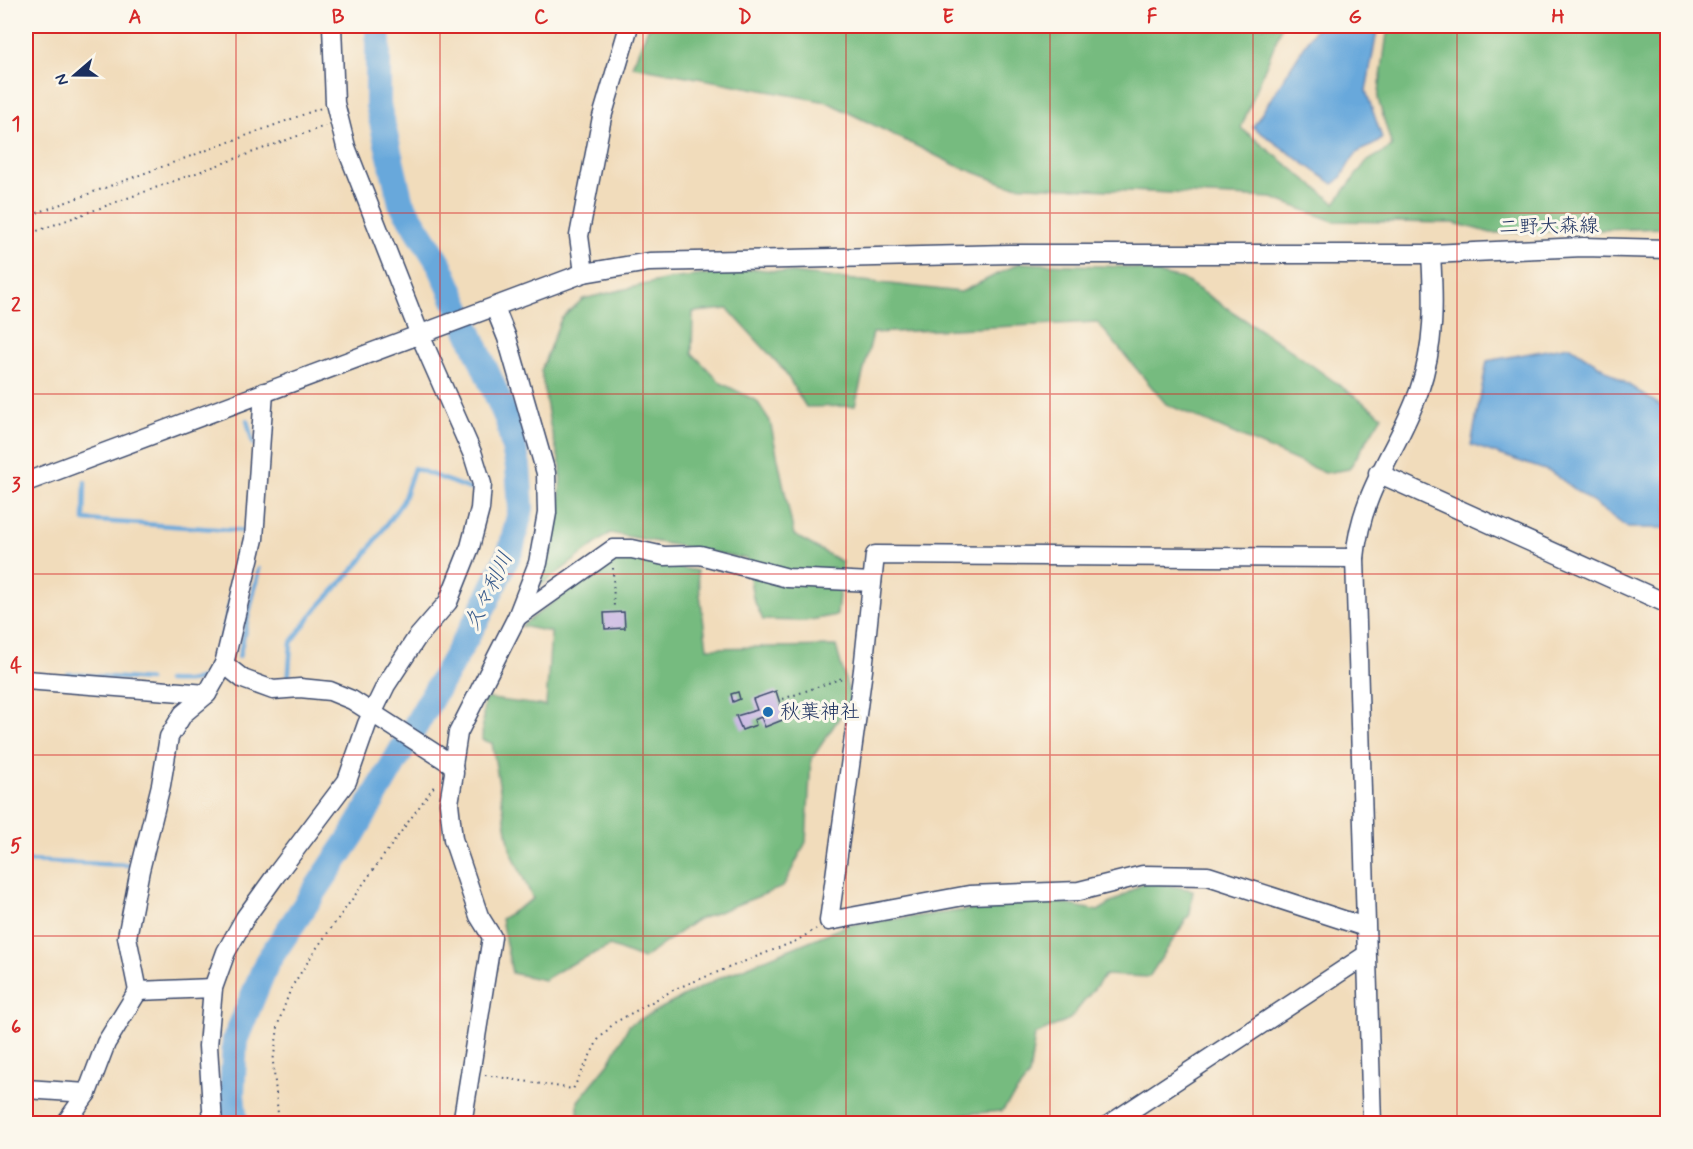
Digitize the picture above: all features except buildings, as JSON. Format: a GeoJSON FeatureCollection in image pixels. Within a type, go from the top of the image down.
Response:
{"type":"FeatureCollection","features":[{"type":"Feature","properties":{"kind":"street"},"geometry":{"type":"LineString","coordinates":[[213,1124],[208,1046],[213,988],[226,952],[245,918],[347,781],[392,676],[416,639],[448,602],[470,547],[480,509],[482,483],[473,455],[420,335],[346,147],[337,112],[332,26]]}},
{"type":"Feature","properties":{"kind":"street"},"geometry":{"type":"LineString","coordinates":[[584,273],[579,236],[602,117],[627,30],[642,26]]}},
{"type":"Feature","properties":{"kind":"street","name":"二野大森線"},"geometry":{"type":"LineString","coordinates":[[26,482],[584,273],[649,262],[1066,253],[1431,254],[1583,247],[1668,249]]}},
{"type":"Feature","properties":{"kind":"street"},"geometry":{"type":"LineString","coordinates":[[1372,1124],[1355,558],[1358,529],[1378,473],[1418,392],[1432,346],[1434,298],[1431,254]]}},
{"type":"Feature","properties":{"kind":"street"},"geometry":{"type":"LineString","coordinates":[[462,1124],[492,936],[479,916],[453,839],[449,803],[458,733],[517,617],[538,563],[547,513],[546,473],[507,338],[495,308]]}},
{"type":"Feature","properties":{"kind":"street"},"geometry":{"type":"LineString","coordinates":[[65,1124],[87,1093],[106,1043],[138,991],[127,937],[169,737],[183,714],[207,694],[224,664],[254,539],[264,392]]}},
{"type":"Feature","properties":{"kind":"street"},"geometry":{"type":"LineString","coordinates":[[1378,473],[1668,604]]}},
{"type":"Feature","properties":{"kind":"street"},"geometry":{"type":"LineString","coordinates":[[517,617],[613,549],[632,549],[664,556],[699,555],[788,578],[872,582]]}},
{"type":"Feature","properties":{"kind":"street"},"geometry":{"type":"LineString","coordinates":[[1355,558],[1009,554],[875,555],[863,670],[829,921],[969,895],[1079,891],[1143,875],[1208,876],[1365,927]]}},
{"type":"Feature","properties":{"kind":"street"},"geometry":{"type":"LineString","coordinates":[[224,664],[243,679],[273,690],[300,688],[330,691],[352,700],[453,772]]}},
{"type":"Feature","properties":{"kind":"street"},"geometry":{"type":"LineString","coordinates":[[26,680],[207,694]]}},
{"type":"Feature","properties":{"kind":"street"},"geometry":{"type":"LineString","coordinates":[[1110,1124],[1366,955]]}},
{"type":"Feature","properties":{"kind":"street"},"geometry":{"type":"LineString","coordinates":[[138,991],[213,988]]}},
{"type":"Feature","properties":{"kind":"street"},"geometry":{"type":"LineString","coordinates":[[26,1089],[87,1093]]}},
{"type":"Feature","properties":{"kind":"path"},"geometry":{"type":"LineString","coordinates":[[26,217],[337,112]]}},
{"type":"Feature","properties":{"kind":"path"},"geometry":{"type":"LineString","coordinates":[[26,236],[337,112]]}},
{"type":"Feature","properties":{"kind":"path"},"geometry":{"type":"LineString","coordinates":[[613,549],[614,610]]}},
{"type":"Feature","properties":{"kind":"path"},"geometry":{"type":"LineString","coordinates":[[783,699],[863,670]]}},
{"type":"Feature","properties":{"kind":"path"},"geometry":{"type":"LineString","coordinates":[[279,1124],[273,1062],[279,1021],[291,988],[316,949],[442,776],[453,772]]}},
{"type":"Feature","properties":{"kind":"path"},"geometry":{"type":"LineString","coordinates":[[470,1072],[573,1089],[598,1040],[614,1023],[675,989],[796,941],[829,921]]}},
{"type":"Feature","properties":{"kind":"green space"},"geometry":{"type":"Polygon","coordinates":[[[649,26],[1282,26],[1241,128],[1335,203],[1366,162],[1392,147],[1378,99],[1388,26],[1667,26],[1667,228],[1491,233],[1454,223],[1333,221],[1272,198],[1008,185],[955,165],[827,102],[632,66],[649,26]]]}},
{"type":"Feature","properties":{"kind":"green space"},"geometry":{"type":"Polygon","coordinates":[[[1020,263],[1127,267],[1183,279],[1292,351],[1382,416],[1349,469],[1325,473],[1166,404],[1097,322],[873,333],[855,406],[806,407],[783,369],[728,309],[693,312],[692,353],[721,383],[757,401],[770,421],[794,535],[842,562],[837,615],[805,621],[763,620],[753,598],[747,559],[610,533],[539,587],[559,518],[561,467],[550,425],[541,370],[561,319],[583,299],[668,279],[757,269],[961,292],[1020,263]]]}},
{"type":"Feature","properties":{"kind":"green space"},"geometry":{"type":"Polygon","coordinates":[[[624,558],[697,571],[707,648],[836,646],[851,700],[811,760],[806,842],[783,887],[695,921],[643,959],[610,946],[567,966],[544,980],[512,973],[501,919],[533,899],[510,849],[492,743],[482,740],[484,698],[546,706],[551,632],[521,626],[609,561],[624,558]]]}},
{"type":"Feature","properties":{"kind":"green space"},"geometry":{"type":"Polygon","coordinates":[[[1147,881],[1193,890],[1190,914],[1149,977],[1105,975],[1070,1019],[1035,1035],[1029,1076],[1002,1111],[882,1121],[876,1124],[578,1124],[578,1101],[609,1063],[629,1025],[717,979],[848,925],[1047,900],[1098,911],[1147,881]]]}},
{"type":"Feature","properties":{"kind":"water"},"geometry":{"type":"Polygon","coordinates":[[[1317,26],[1378,26],[1366,91],[1382,138],[1357,153],[1340,178],[1333,184],[1253,127],[1317,26]]]}},
{"type":"Feature","properties":{"kind":"water"},"geometry":{"type":"Polygon","coordinates":[[[1569,346],[1667,410],[1667,528],[1628,528],[1551,472],[1471,445],[1487,361],[1569,346]]]}},
{"type":"Feature","properties":{"kind":"waterway","name":"久々利川"},"geometry":{"type":"LineString","coordinates":[[235,1124],[232,1094],[235,1040],[267,962],[353,834],[480,614],[511,549],[521,508],[518,466],[508,421],[439,263],[401,203],[378,105],[378,26]]}},
{"type":"Feature","properties":{"kind":"waterway"},"geometry":{"type":"LineString","coordinates":[[247,420],[253,444]]}},
{"type":"Feature","properties":{"kind":"waterway"},"geometry":{"type":"LineString","coordinates":[[288,684],[291,643],[313,613],[361,561],[403,501],[414,468],[478,492]]}},
{"type":"Feature","properties":{"kind":"waterway"},"geometry":{"type":"LineString","coordinates":[[85,482],[84,520],[246,531]]}},
{"type":"Feature","properties":{"kind":"waterway"},"geometry":{"type":"LineString","coordinates":[[239,657],[259,569]]}},
{"type":"Feature","properties":{"kind":"waterway"},"geometry":{"type":"LineString","coordinates":[[167,681],[195,680],[204,677],[209,672],[218,653],[231,598]]}},
{"type":"Feature","properties":{"kind":"waterway"},"geometry":{"type":"LineString","coordinates":[[68,674],[149,680]]}},
{"type":"Feature","properties":{"kind":"waterway"},"geometry":{"type":"LineString","coordinates":[[26,861],[129,865]]}},
{"type":"Feature","properties":{"kind":"place","name":"秋葉神社"},"geometry":{"type":"Point","coordinates":[768,712]}}]}
